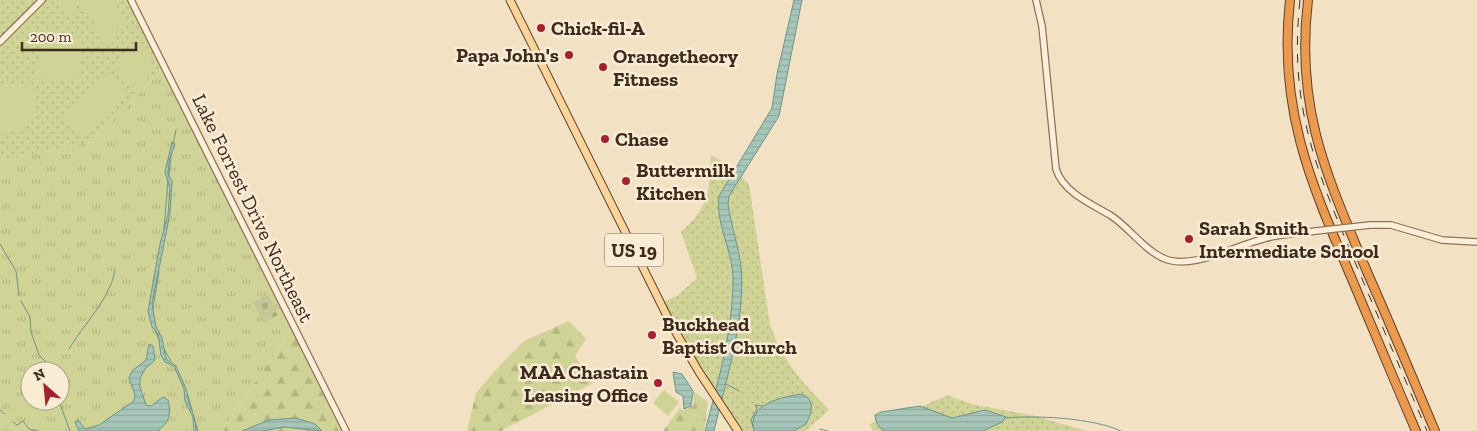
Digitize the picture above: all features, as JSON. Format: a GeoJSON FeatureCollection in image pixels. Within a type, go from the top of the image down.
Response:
{"type":"FeatureCollection","features":[{"type":"Feature","properties":{"kind":"highway"},"geometry":{"type":"LineString","coordinates":[[1290,0],[1287,51],[1288,86],[1302,156],[1328,224],[1416,431]]}},
{"type":"Feature","properties":{"kind":"highway"},"geometry":{"type":"LineString","coordinates":[[1308,0],[1304,68],[1311,117],[1319,151],[1344,217],[1435,431]]}},
{"type":"Feature","properties":{"kind":"main road","name":"US 19"},"geometry":{"type":"LineString","coordinates":[[510,0],[671,324],[738,431]]}},
{"type":"Feature","properties":{"kind":"street"},"geometry":{"type":"LineString","coordinates":[[0,42],[42,0]]}},
{"type":"Feature","properties":{"kind":"street","name":"Lake Forrest Drive Northeast"},"geometry":{"type":"LineString","coordinates":[[131,0],[346,431]]}},
{"type":"Feature","properties":{"kind":"street"},"geometry":{"type":"LineString","coordinates":[[1036,0],[1042,26],[1056,169],[1063,183],[1117,220],[1159,256],[1176,262],[1197,260],[1265,238],[1370,225],[1391,225],[1442,240],[1477,242]]}},
{"type":"Feature","properties":{"kind":"green space"},"geometry":{"type":"Polygon","coordinates":[[[0,0],[130,0],[164,68],[92,142],[0,161],[0,0]]]}},
{"type":"Feature","properties":{"kind":"green space"},"geometry":{"type":"Polygon","coordinates":[[[61,0],[113,0],[126,23],[114,30],[116,39],[106,48],[98,37],[98,32],[80,1],[73,14],[59,6],[61,0]]]}},
{"type":"Feature","properties":{"kind":"green space"},"geometry":{"type":"Polygon","coordinates":[[[66,37],[81,38],[78,78],[75,80],[35,78],[39,57],[47,47],[66,37]]]}},
{"type":"Feature","properties":{"kind":"green space"},"geometry":{"type":"Polygon","coordinates":[[[140,40],[149,56],[152,67],[148,78],[136,92],[113,67],[114,62],[140,40]]]}},
{"type":"Feature","properties":{"kind":"green space"},"geometry":{"type":"Polygon","coordinates":[[[164,68],[294,326],[227,423],[211,431],[0,431],[0,161],[92,142],[164,68]]]}},
{"type":"Feature","properties":{"kind":"green space"},"geometry":{"type":"Polygon","coordinates":[[[108,72],[130,92],[85,138],[64,117],[108,72]]]}},
{"type":"Feature","properties":{"kind":"green space"},"geometry":{"type":"Polygon","coordinates":[[[0,83],[37,87],[36,105],[30,120],[19,129],[10,132],[0,133],[0,83]]]}},
{"type":"Feature","properties":{"kind":"green space"},"geometry":{"type":"Polygon","coordinates":[[[711,155],[730,166],[749,184],[769,319],[773,332],[778,345],[792,368],[829,410],[806,431],[741,431],[686,346],[663,302],[677,296],[697,278],[681,232],[691,223],[703,206],[710,179],[711,155]]]}},
{"type":"Feature","properties":{"kind":"green space"},"geometry":{"type":"Polygon","coordinates":[[[268,294],[278,315],[263,323],[253,302],[268,294]]]}},
{"type":"Feature","properties":{"kind":"green space"},"geometry":{"type":"Polygon","coordinates":[[[569,321],[586,339],[575,356],[593,383],[501,431],[467,431],[476,393],[500,365],[524,341],[569,321]]]}},
{"type":"Feature","properties":{"kind":"green space"},"geometry":{"type":"Polygon","coordinates":[[[294,326],[346,431],[211,431],[227,423],[294,326]]]}},
{"type":"Feature","properties":{"kind":"green space"},"geometry":{"type":"Polygon","coordinates":[[[664,390],[679,402],[668,416],[653,403],[664,390]]]}},
{"type":"Feature","properties":{"kind":"green space"},"geometry":{"type":"Polygon","coordinates":[[[693,391],[708,402],[704,431],[663,431],[680,408],[683,411],[694,405],[693,391]]]}},
{"type":"Feature","properties":{"kind":"green space"},"geometry":{"type":"Polygon","coordinates":[[[948,395],[971,404],[1036,416],[1086,431],[873,431],[869,424],[911,411],[948,395]]]}},
{"type":"Feature","properties":{"kind":"shaded area"},"geometry":{"type":"Polygon","coordinates":[[[794,0],[802,0],[779,116],[729,196],[729,212],[741,268],[742,287],[738,329],[714,431],[705,431],[728,337],[732,298],[732,269],[718,206],[719,196],[772,108],[777,74],[794,0]]]}},
{"type":"Feature","properties":{"kind":"shaded area"},"geometry":{"type":"Polygon","coordinates":[[[172,142],[175,144],[169,162],[168,175],[172,181],[170,213],[152,304],[156,327],[162,338],[167,360],[176,366],[186,389],[198,431],[196,431],[195,421],[185,401],[184,389],[174,366],[165,362],[161,355],[158,334],[152,327],[148,311],[160,244],[168,214],[170,189],[165,172],[172,142]]]}},
{"type":"Feature","properties":{"kind":"shaded area"},"geometry":{"type":"Polygon","coordinates":[[[149,344],[153,346],[155,360],[145,369],[140,378],[140,387],[146,405],[151,406],[163,397],[168,400],[169,418],[165,424],[158,431],[79,431],[75,422],[78,420],[85,429],[99,425],[134,401],[135,395],[129,378],[132,371],[146,360],[149,344]]]}},
{"type":"Feature","properties":{"kind":"shaded area"},"geometry":{"type":"Polygon","coordinates":[[[673,372],[682,374],[693,391],[691,406],[684,409],[683,396],[676,392],[673,372]]]}},
{"type":"Feature","properties":{"kind":"shaded area"},"geometry":{"type":"Polygon","coordinates":[[[801,394],[806,396],[811,403],[811,411],[806,424],[794,431],[754,431],[753,422],[755,414],[760,408],[767,403],[801,394]]]}},
{"type":"Feature","properties":{"kind":"shaded area"},"geometry":{"type":"Polygon","coordinates":[[[920,406],[952,418],[985,410],[1006,417],[1002,422],[983,431],[883,431],[876,422],[875,415],[881,412],[920,406]]]}},
{"type":"Feature","properties":{"kind":"shaded area"},"geometry":{"type":"Polygon","coordinates":[[[296,418],[315,424],[322,431],[284,427],[264,431],[242,431],[269,420],[296,418]]]}},
{"type":"Feature","properties":{"kind":"waterway"},"geometry":{"type":"LineString","coordinates":[[173,144],[176,130]]}},
{"type":"Feature","properties":{"kind":"waterway"},"geometry":{"type":"LineString","coordinates":[[169,176],[171,156]]}},
{"type":"Feature","properties":{"kind":"waterway"},"geometry":{"type":"LineString","coordinates":[[164,229],[168,180]]}},
{"type":"Feature","properties":{"kind":"waterway"},"geometry":{"type":"LineString","coordinates":[[0,244],[16,271],[19,295]]}},
{"type":"Feature","properties":{"kind":"waterway"},"geometry":{"type":"LineString","coordinates":[[69,349],[102,302],[115,271]]}},
{"type":"Feature","properties":{"kind":"waterway"},"geometry":{"type":"LineString","coordinates":[[153,308],[159,272]]}},
{"type":"Feature","properties":{"kind":"waterway"},"geometry":{"type":"LineString","coordinates":[[21,301],[30,317],[31,332],[39,355],[45,361]]}},
{"type":"Feature","properties":{"kind":"waterway"},"geometry":{"type":"LineString","coordinates":[[155,331],[159,339]]}},
{"type":"Feature","properties":{"kind":"waterway"},"geometry":{"type":"LineString","coordinates":[[164,349],[171,361]]}},
{"type":"Feature","properties":{"kind":"waterway"},"geometry":{"type":"LineString","coordinates":[[726,384],[739,391]]}},
{"type":"Feature","properties":{"kind":"waterway"},"geometry":{"type":"LineString","coordinates":[[187,394],[191,409]]}},
{"type":"Feature","properties":{"kind":"waterway"},"geometry":{"type":"LineString","coordinates":[[753,427],[751,420],[757,409],[755,405],[763,406]]}},
{"type":"Feature","properties":{"kind":"waterway"},"geometry":{"type":"LineString","coordinates":[[0,410],[5,414]]}},
{"type":"Feature","properties":{"kind":"waterway"},"geometry":{"type":"LineString","coordinates":[[63,411],[70,431]]}},
{"type":"Feature","properties":{"kind":"waterway"},"geometry":{"type":"LineString","coordinates":[[193,418],[194,431]]}},
{"type":"Feature","properties":{"kind":"waterway"},"geometry":{"type":"LineString","coordinates":[[1006,418],[1064,418],[1095,423],[1121,431]]}},
{"type":"Feature","properties":{"kind":"waterway"},"geometry":{"type":"LineString","coordinates":[[13,422],[17,425],[23,421],[29,429],[37,431]]}},
{"type":"Feature","properties":{"kind":"waterway"},"geometry":{"type":"LineString","coordinates":[[820,429],[828,431]]}},
{"type":"Feature","properties":{"kind":"railway"},"geometry":{"type":"LineString","coordinates":[[1300,0],[1297,39],[1299,75],[1303,109],[1310,142],[1332,205],[1427,431]]}},
{"type":"Feature","properties":{"kind":"place","name":"Chick-fil-A"},"geometry":{"type":"Point","coordinates":[541,28]}},
{"type":"Feature","properties":{"kind":"place","name":"Papa John's"},"geometry":{"type":"Point","coordinates":[569,55]}},
{"type":"Feature","properties":{"kind":"place","name":"Orangetheory Fitness"},"geometry":{"type":"Point","coordinates":[603,67]}},
{"type":"Feature","properties":{"kind":"place","name":"Chase"},"geometry":{"type":"Point","coordinates":[605,139]}},
{"type":"Feature","properties":{"kind":"place","name":"Buttermilk Kitchen"},"geometry":{"type":"Point","coordinates":[626,181]}},
{"type":"Feature","properties":{"kind":"place","name":"Sarah Smith Intermediate School"},"geometry":{"type":"Point","coordinates":[1189,239]}},
{"type":"Feature","properties":{"kind":"place","name":"Buckhead Baptist Church"},"geometry":{"type":"Point","coordinates":[652,335]}},
{"type":"Feature","properties":{"kind":"place","name":"MAA Chastain Leasing Office"},"geometry":{"type":"Point","coordinates":[658,383]}}]}
